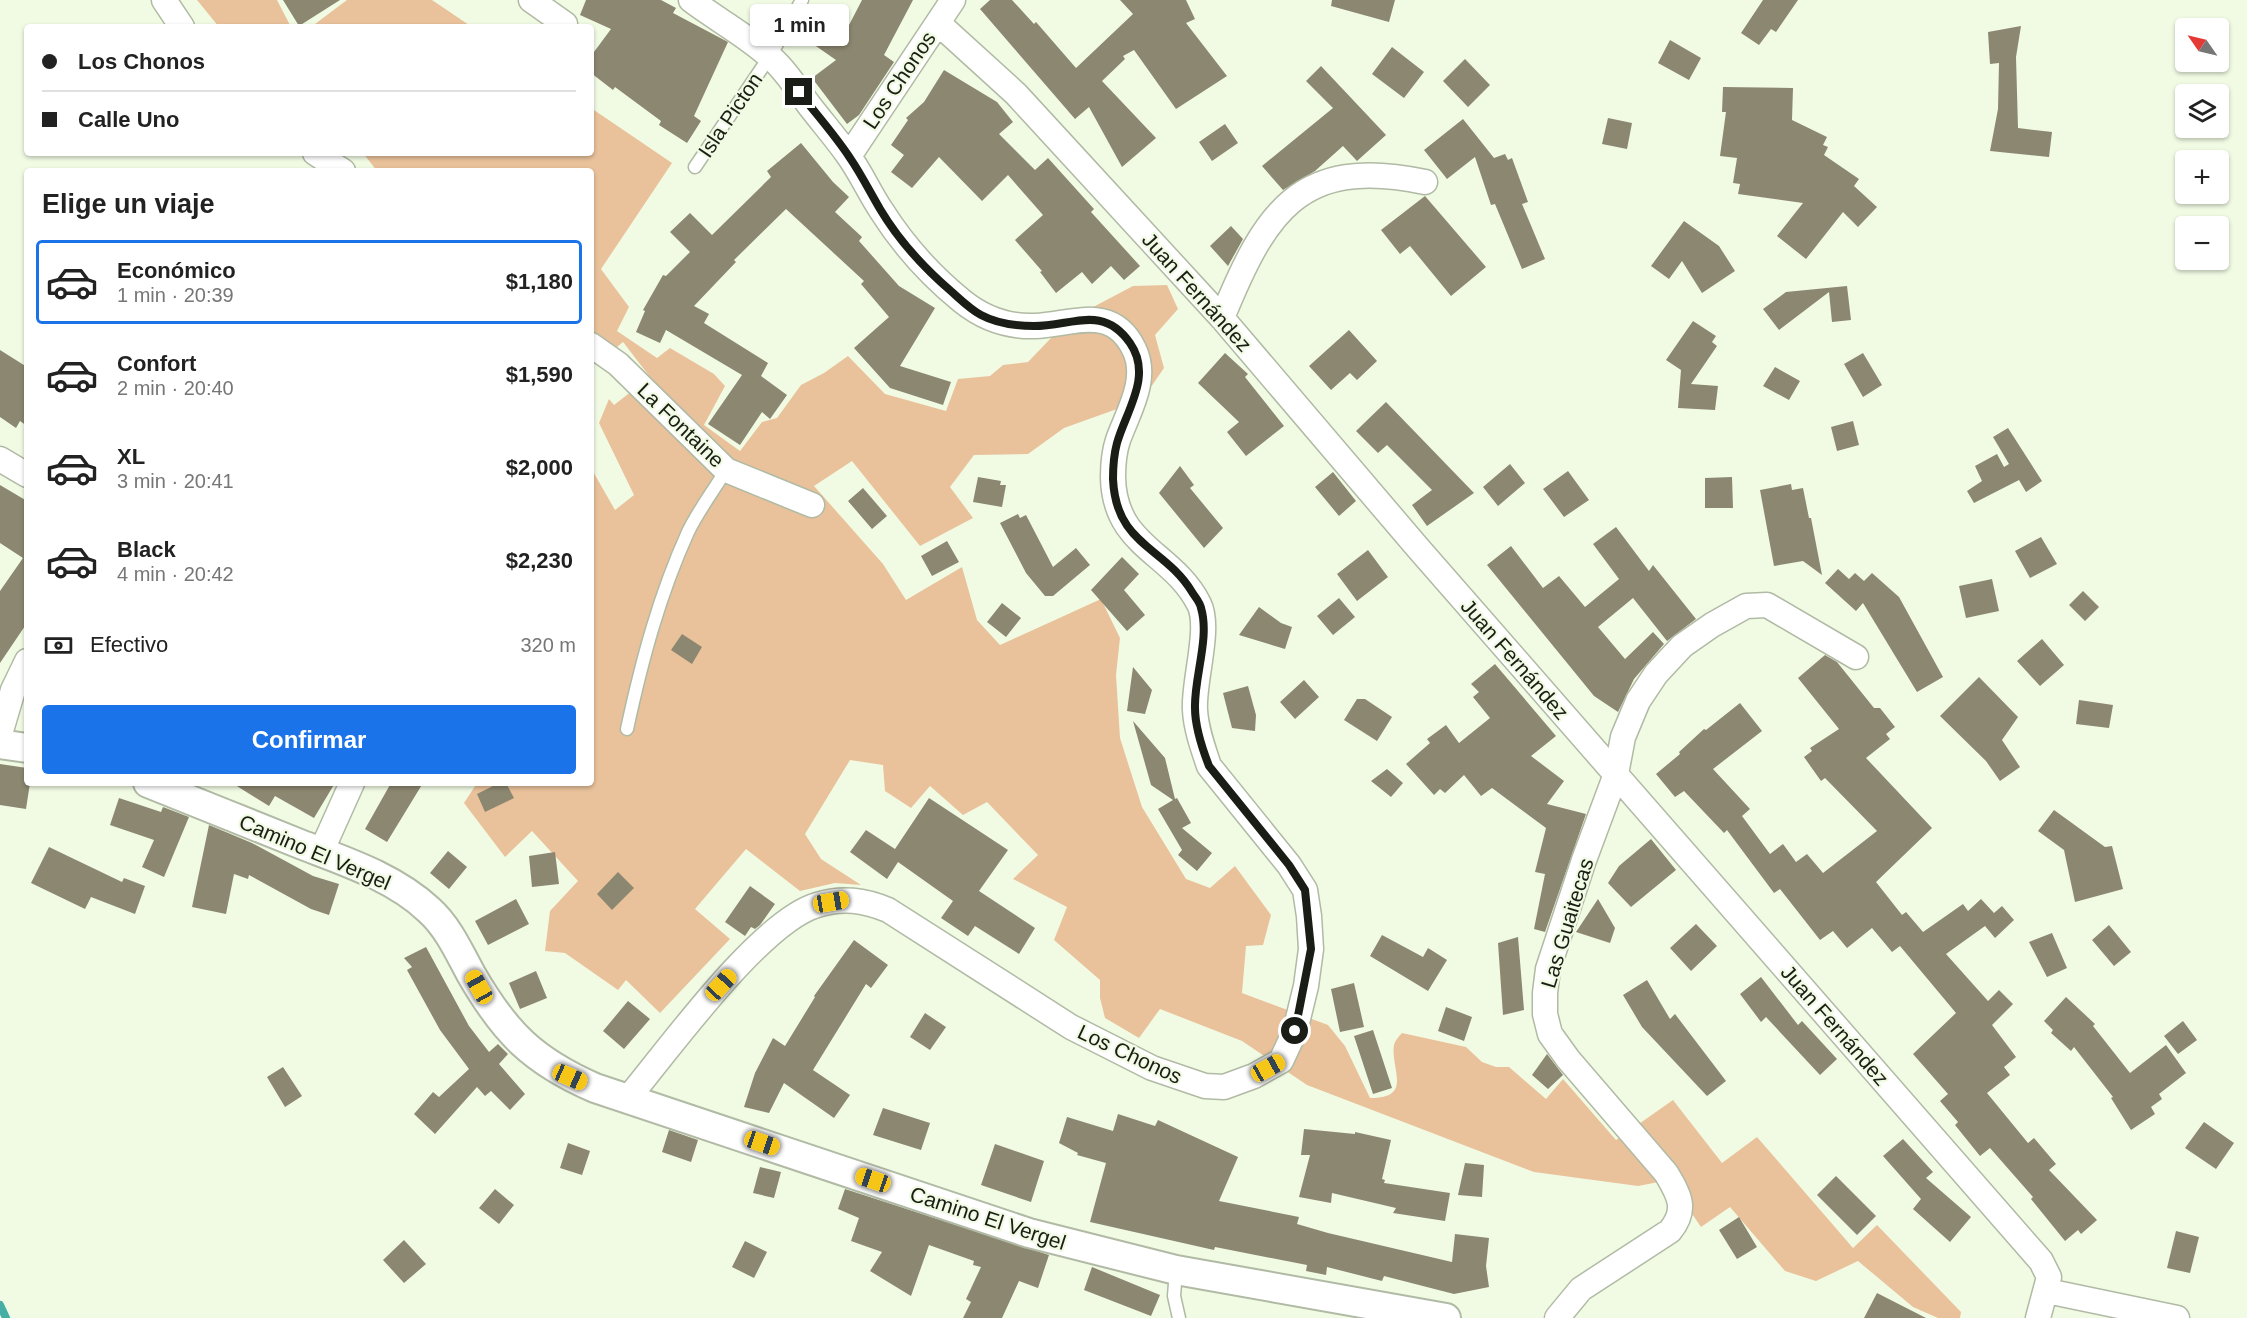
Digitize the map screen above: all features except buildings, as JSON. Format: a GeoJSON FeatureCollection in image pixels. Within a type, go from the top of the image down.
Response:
{"type":"FeatureCollection","features":[{"type":"Feature","properties":{"kind":"street"},"geometry":{"type":"LineString","coordinates":[[164,0],[180,24]]}},
{"type":"Feature","properties":{"kind":"street"},"geometry":{"type":"LineString","coordinates":[[531,0],[565,24]]}},
{"type":"Feature","properties":{"kind":"street"},"geometry":{"type":"LineString","coordinates":[[691,0],[770,56],[849,156]]}},
{"type":"Feature","properties":{"kind":"street","name":"Los Chonos"},"geometry":{"type":"LineString","coordinates":[[629,1097],[721,985],[782,924],[796,914],[816,905],[846,899],[871,902],[888,910],[1071,1027],[1152,1068],[1205,1086],[1224,1087],[1254,1076],[1281,1061],[1295,1031],[1306,986],[1311,949],[1305,890],[1289,865],[1209,766],[1202,747],[1195,708],[1202,634],[1201,607],[1186,583],[1138,542],[1123,520],[1116,502],[1114,465],[1117,443],[1138,387],[1140,361],[1132,345],[1121,332],[1107,322],[1099,320],[1034,326],[1001,323],[980,314],[934,278],[914,256],[881,211],[849,156],[953,0]]}},
{"type":"Feature","properties":{"kind":"street","name":"Juan Fernández"},"geometry":{"type":"LineString","coordinates":[[938,23],[1016,94],[1222,318],[1418,548],[2042,1261],[2049,1276],[2047,1291],[2038,1318]]}},
{"type":"Feature","properties":{"kind":"street"},"geometry":{"type":"LineString","coordinates":[[320,156],[338,168]]}},
{"type":"Feature","properties":{"kind":"street"},"geometry":{"type":"LineString","coordinates":[[1222,318],[1241,271],[1261,233],[1286,205],[1306,190],[1332,179],[1363,175],[1386,175],[1425,182]]}},
{"type":"Feature","properties":{"kind":"street","name":"La Fontaine"},"geometry":{"type":"LineString","coordinates":[[594,347],[618,364],[726,470],[813,505]]}},
{"type":"Feature","properties":{"kind":"street"},"geometry":{"type":"LineString","coordinates":[[0,459],[24,473]]}},
{"type":"Feature","properties":{"kind":"street","name":"Las Guaitecas"},"geometry":{"type":"LineString","coordinates":[[1557,1318],[1581,1289],[1670,1231],[1678,1221],[1682,1210],[1675,1188],[1666,1173],[1568,1059],[1550,1034],[1545,1014],[1548,969],[1584,860],[1616,774],[1623,737],[1638,701],[1656,674],[1682,646],[1712,625],[1746,606],[1767,604],[1856,657]]}},
{"type":"Feature","properties":{"kind":"street"},"geometry":{"type":"LineString","coordinates":[[0,734],[13,690],[24,667]]}},
{"type":"Feature","properties":{"kind":"street"},"geometry":{"type":"LineString","coordinates":[[0,744],[24,748]]}},
{"type":"Feature","properties":{"kind":"street","name":"Camino El Vergel"},"geometry":{"type":"LineString","coordinates":[[156,786],[387,881],[429,910],[445,927],[490,1007],[509,1032],[541,1060],[595,1088],[629,1097],[1029,1233],[1176,1270],[1446,1318]]}},
{"type":"Feature","properties":{"kind":"street"},"geometry":{"type":"LineString","coordinates":[[321,852],[351,786]]}},
{"type":"Feature","properties":{"kind":"street"},"geometry":{"type":"LineString","coordinates":[[2047,1291],[2096,1310],[2177,1318]]}},
{"type":"Feature","properties":{"kind":"lane","name":"Isla Picton"},"geometry":{"type":"LineString","coordinates":[[695,167],[770,56],[802,0]]}},
{"type":"Feature","properties":{"kind":"lane"},"geometry":{"type":"LineString","coordinates":[[627,729],[644,651],[657,606],[689,530],[726,470]]}},
{"type":"Feature","properties":{"kind":"lane"},"geometry":{"type":"LineString","coordinates":[[1176,1270],[1174,1296],[1179,1318]]}},
{"type":"Feature","properties":{"kind":"shaded area"},"geometry":{"type":"Polygon","coordinates":[[[197,0],[277,0],[289,24],[217,24],[197,0]]]}},
{"type":"Feature","properties":{"kind":"shaded area"},"geometry":{"type":"Polygon","coordinates":[[[347,0],[432,0],[468,24],[315,24],[347,0]]]}},
{"type":"Feature","properties":{"kind":"shaded area"},"geometry":{"type":"Polygon","coordinates":[[[594,110],[672,163],[601,269],[629,307],[617,331],[657,358],[670,348],[714,374],[725,386],[704,425],[740,451],[762,422],[777,418],[801,385],[824,373],[848,356],[885,394],[946,411],[958,379],[990,376],[1003,365],[1028,362],[1078,315],[1133,286],[1167,285],[1178,309],[1155,335],[1164,368],[1142,400],[1064,428],[1028,454],[974,455],[950,487],[973,518],[920,546],[852,461],[814,486],[883,564],[906,600],[962,567],[977,620],[1000,645],[1101,599],[1120,638],[1116,675],[1120,738],[1142,807],[1186,879],[1210,888],[1235,866],[1271,915],[1263,945],[1246,946],[1242,993],[1328,1025],[1345,1046],[1370,1098],[1384,1097],[1396,1088],[1394,1045],[1402,1033],[1466,1047],[1482,1062],[1496,1067],[1509,1067],[1546,1099],[1563,1079],[1616,1140],[1673,1100],[1722,1163],[1757,1137],[1853,1248],[1877,1225],[1961,1312],[1960,1318],[1938,1318],[1913,1307],[1858,1261],[1816,1281],[1785,1271],[1730,1207],[1701,1227],[1669,1180],[1638,1186],[1534,1172],[1307,1085],[1242,1041],[1160,1009],[1139,1038],[1105,1018],[1100,998],[1100,980],[1054,940],[1067,907],[1013,879],[1038,855],[987,802],[963,815],[930,786],[911,808],[885,791],[883,765],[850,760],[805,834],[821,859],[861,885],[835,883],[800,891],[746,849],[695,909],[730,939],[660,1013],[626,980],[618,990],[565,953],[545,951],[550,911],[578,881],[532,831],[505,857],[464,803],[475,786],[594,786],[594,473],[615,510],[634,495],[599,423],[609,399],[614,405],[650,377],[623,342],[598,363],[594,357],[594,168],[375,168],[365,156],[594,156],[594,110]]]}},
{"type":"Feature","properties":{"kind":"waterway"},"geometry":{"type":"LineString","coordinates":[[0,1305],[6,1318]]}},
{"type":"Feature","properties":{"kind":"route"},"geometry":{"type":"LineString","coordinates":[[799,92],[849,156],[881,211],[914,256],[934,278],[963,302],[980,314],[1001,323],[1034,326],[1091,319],[1107,322],[1121,332],[1132,345],[1140,361],[1138,387],[1117,443],[1113,481],[1116,502],[1123,520],[1138,542],[1186,583],[1201,607],[1202,634],[1195,708],[1202,747],[1209,766],[1289,865],[1305,890],[1311,949],[1306,986],[1295,1031]]}}]}
